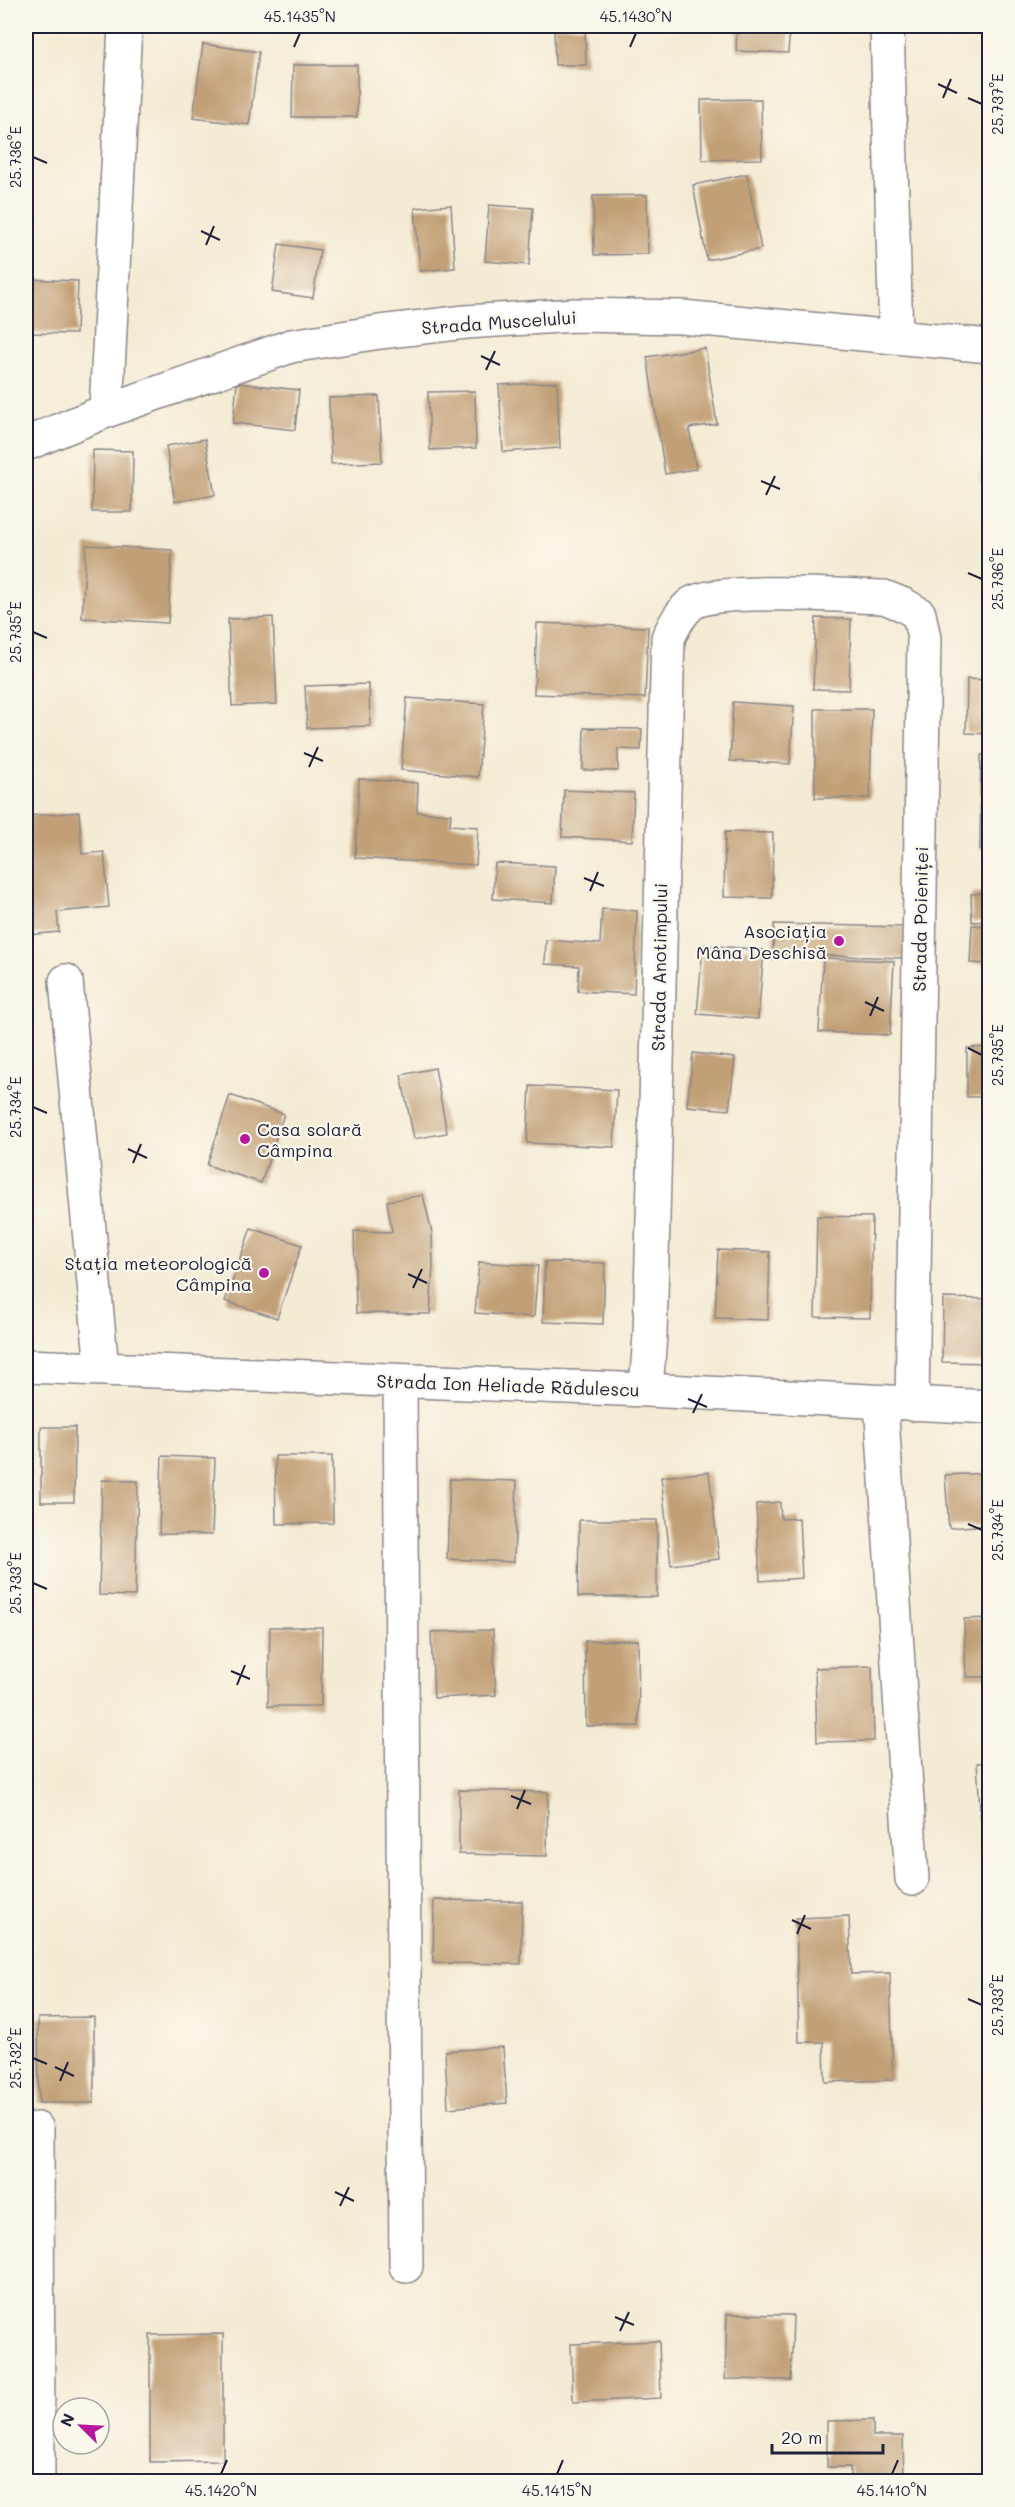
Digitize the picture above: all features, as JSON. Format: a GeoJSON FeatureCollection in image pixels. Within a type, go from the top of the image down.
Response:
{"type":"FeatureCollection","features":[{"type":"Feature","properties":{"kind":"street"},"geometry":{"type":"LineString","coordinates":[[106,411],[125,26]]}},
{"type":"Feature","properties":{"kind":"street"},"geometry":{"type":"LineString","coordinates":[[887,26],[896,337]]}},
{"type":"Feature","properties":{"kind":"street","name":"Strada Muscelului"},"geometry":{"type":"LineString","coordinates":[[26,444],[106,411],[291,346],[466,322],[575,315],[682,317],[990,346]]}},
{"type":"Feature","properties":{"kind":"street","name":"Strada Anotimpului"},"geometry":{"type":"LineString","coordinates":[[646,1390],[650,1335],[668,638],[679,617],[693,603],[743,594]]}},
{"type":"Feature","properties":{"kind":"street","name":"Strada Poieniței"},"geometry":{"type":"LineString","coordinates":[[743,594],[884,597],[919,614],[924,638],[896,1403]]}},
{"type":"Feature","properties":{"kind":"street"},"geometry":{"type":"LineString","coordinates":[[66,981],[102,1369]]}},
{"type":"Feature","properties":{"kind":"street","name":"Strada Ion Heliade Rădulescu"},"geometry":{"type":"LineString","coordinates":[[26,1366],[646,1390],[990,1407]]}},
{"type":"Feature","properties":{"kind":"street"},"geometry":{"type":"LineString","coordinates":[[400,1380],[406,2266]]}},
{"type":"Feature","properties":{"kind":"street"},"geometry":{"type":"LineString","coordinates":[[896,1403],[912,1879]]}},
{"type":"Feature","properties":{"kind":"street"},"geometry":{"type":"LineString","coordinates":[[37,2129],[38,2481]]}},
{"type":"Feature","properties":{"kind":"building"},"geometry":{"type":"Polygon","coordinates":[[[554,26],[585,26],[586,65],[555,65],[554,26]]]}},
{"type":"Feature","properties":{"kind":"building"},"geometry":{"type":"Polygon","coordinates":[[[737,26],[790,26],[788,53],[736,51],[737,26]]]}},
{"type":"Feature","properties":{"kind":"building"},"geometry":{"type":"Polygon","coordinates":[[[203,44],[259,52],[249,125],[193,118],[203,44]]]}},
{"type":"Feature","properties":{"kind":"building"},"geometry":{"type":"Polygon","coordinates":[[[293,65],[357,65],[357,117],[292,117],[293,65]]]}},
{"type":"Feature","properties":{"kind":"building"},"geometry":{"type":"Polygon","coordinates":[[[761,99],[762,159],[702,160],[701,100],[761,99]]]}},
{"type":"Feature","properties":{"kind":"building"},"geometry":{"type":"Polygon","coordinates":[[[747,174],[761,249],[707,260],[693,185],[747,174]]]}},
{"type":"Feature","properties":{"kind":"building"},"geometry":{"type":"Polygon","coordinates":[[[647,195],[648,254],[594,255],[593,196],[647,195]]]}},
{"type":"Feature","properties":{"kind":"building"},"geometry":{"type":"Polygon","coordinates":[[[451,205],[455,268],[420,271],[415,208],[451,205]]]}},
{"type":"Feature","properties":{"kind":"building"},"geometry":{"type":"Polygon","coordinates":[[[489,205],[533,208],[529,265],[485,261],[489,205]]]}},
{"type":"Feature","properties":{"kind":"building"},"geometry":{"type":"Polygon","coordinates":[[[279,244],[320,250],[313,298],[272,292],[279,244]]]}},
{"type":"Feature","properties":{"kind":"building"},"geometry":{"type":"Polygon","coordinates":[[[26,279],[78,281],[76,334],[26,333],[26,279]]]}},
{"type":"Feature","properties":{"kind":"building"},"geometry":{"type":"Polygon","coordinates":[[[705,348],[717,424],[689,428],[696,469],[665,474],[647,357],[705,348]]]}},
{"type":"Feature","properties":{"kind":"building"},"geometry":{"type":"Polygon","coordinates":[[[557,382],[560,448],[503,452],[499,385],[557,382]]]}},
{"type":"Feature","properties":{"kind":"building"},"geometry":{"type":"Polygon","coordinates":[[[237,383],[299,390],[295,430],[233,423],[237,383]]]}},
{"type":"Feature","properties":{"kind":"building"},"geometry":{"type":"Polygon","coordinates":[[[475,391],[476,448],[430,450],[428,392],[475,391]]]}},
{"type":"Feature","properties":{"kind":"building"},"geometry":{"type":"Polygon","coordinates":[[[379,396],[382,462],[331,464],[329,398],[379,396]]]}},
{"type":"Feature","properties":{"kind":"building"},"geometry":{"type":"Polygon","coordinates":[[[985,421],[990,422],[990,481],[980,480],[985,421]]]}},
{"type":"Feature","properties":{"kind":"building"},"geometry":{"type":"Polygon","coordinates":[[[205,439],[215,495],[175,502],[166,446],[205,439]]]}},
{"type":"Feature","properties":{"kind":"building"},"geometry":{"type":"Polygon","coordinates":[[[93,450],[133,451],[132,512],[92,512],[93,450]]]}},
{"type":"Feature","properties":{"kind":"building"},"geometry":{"type":"Polygon","coordinates":[[[86,545],[172,550],[168,623],[82,618],[86,545]]]}},
{"type":"Feature","properties":{"kind":"building"},"geometry":{"type":"Polygon","coordinates":[[[273,617],[277,704],[232,706],[228,619],[273,617]]]}},
{"type":"Feature","properties":{"kind":"building"},"geometry":{"type":"Polygon","coordinates":[[[816,618],[851,619],[849,690],[813,689],[816,618]]]}},
{"type":"Feature","properties":{"kind":"building"},"geometry":{"type":"Polygon","coordinates":[[[537,623],[648,627],[645,698],[534,694],[537,623]]]}},
{"type":"Feature","properties":{"kind":"building"},"geometry":{"type":"Polygon","coordinates":[[[967,679],[990,680],[990,734],[966,733],[967,679]]]}},
{"type":"Feature","properties":{"kind":"building"},"geometry":{"type":"Polygon","coordinates":[[[369,684],[370,726],[307,728],[305,686],[369,684]]]}},
{"type":"Feature","properties":{"kind":"building"},"geometry":{"type":"Polygon","coordinates":[[[407,698],[484,704],[478,777],[401,770],[407,698]]]}},
{"type":"Feature","properties":{"kind":"building"},"geometry":{"type":"Polygon","coordinates":[[[733,702],[794,706],[790,764],[730,761],[733,702]]]}},
{"type":"Feature","properties":{"kind":"building"},"geometry":{"type":"Polygon","coordinates":[[[815,709],[872,709],[870,798],[815,798],[815,709]]]}},
{"type":"Feature","properties":{"kind":"building"},"geometry":{"type":"Polygon","coordinates":[[[584,728],[642,729],[641,750],[618,749],[618,771],[583,770],[584,728]]]}},
{"type":"Feature","properties":{"kind":"building"},"geometry":{"type":"Polygon","coordinates":[[[981,755],[990,755],[990,850],[980,850],[981,755]]]}},
{"type":"Feature","properties":{"kind":"building"},"geometry":{"type":"Polygon","coordinates":[[[359,779],[418,783],[417,812],[451,814],[450,825],[478,827],[476,865],[355,858],[359,779]]]}},
{"type":"Feature","properties":{"kind":"building"},"geometry":{"type":"Polygon","coordinates":[[[564,790],[634,793],[632,841],[562,837],[564,790]]]}},
{"type":"Feature","properties":{"kind":"building"},"geometry":{"type":"Polygon","coordinates":[[[79,812],[82,854],[104,852],[109,907],[57,912],[59,932],[28,935],[26,816],[79,812]]]}},
{"type":"Feature","properties":{"kind":"building","name":"Asociația Mâna Deschisă"},"geometry":{"type":"Polygon","coordinates":[[[725,832],[773,833],[772,898],[724,897],[725,832]]]}},
{"type":"Feature","properties":{"kind":"building"},"geometry":{"type":"Polygon","coordinates":[[[495,863],[555,866],[553,903],[493,899],[495,863]]]}},
{"type":"Feature","properties":{"kind":"building"},"geometry":{"type":"Polygon","coordinates":[[[990,893],[990,921],[972,922],[971,894],[990,893]]]}},
{"type":"Feature","properties":{"kind":"building"},"geometry":{"type":"Polygon","coordinates":[[[602,909],[637,911],[634,994],[578,991],[579,966],[545,964],[546,940],[600,944],[602,909]]]}},
{"type":"Feature","properties":{"kind":"building","name":"Asociația Mâna Deschisă"},"geometry":{"type":"Polygon","coordinates":[[[774,924],[905,927],[905,958],[773,954],[774,924]]]}},
{"type":"Feature","properties":{"kind":"building"},"geometry":{"type":"Polygon","coordinates":[[[972,925],[990,926],[990,964],[970,963],[972,925]]]}},
{"type":"Feature","properties":{"kind":"building"},"geometry":{"type":"Polygon","coordinates":[[[703,945],[764,950],[758,1019],[697,1014],[703,945]]]}},
{"type":"Feature","properties":{"kind":"building"},"geometry":{"type":"Polygon","coordinates":[[[823,958],[894,961],[890,1035],[819,1032],[823,958]]]}},
{"type":"Feature","properties":{"kind":"building"},"geometry":{"type":"Polygon","coordinates":[[[990,1047],[990,1097],[967,1097],[967,1048],[990,1047]]]}},
{"type":"Feature","properties":{"kind":"building"},"geometry":{"type":"Polygon","coordinates":[[[693,1053],[735,1058],[729,1110],[687,1106],[693,1053]]]}},
{"type":"Feature","properties":{"kind":"building"},"geometry":{"type":"Polygon","coordinates":[[[435,1068],[447,1133],[414,1139],[401,1075],[435,1068]]]}},
{"type":"Feature","properties":{"kind":"building"},"geometry":{"type":"Polygon","coordinates":[[[530,1086],[617,1090],[614,1147],[527,1143],[530,1086]]]}},
{"type":"Feature","properties":{"kind":"building","name":"Casa solară Câmpina"},"geometry":{"type":"Polygon","coordinates":[[[230,1095],[284,1114],[261,1183],[207,1165],[230,1095]]]}},
{"type":"Feature","properties":{"kind":"building"},"geometry":{"type":"Polygon","coordinates":[[[423,1195],[432,1233],[433,1266],[430,1314],[356,1313],[354,1231],[392,1232],[387,1201],[423,1195]]]}},
{"type":"Feature","properties":{"kind":"building"},"geometry":{"type":"Polygon","coordinates":[[[817,1216],[872,1217],[870,1318],[815,1317],[817,1216]]]}},
{"type":"Feature","properties":{"kind":"building","name":"Stația meteorologică Câmpina"},"geometry":{"type":"Polygon","coordinates":[[[251,1228],[302,1245],[277,1318],[225,1301],[251,1228]]]}},
{"type":"Feature","properties":{"kind":"building"},"geometry":{"type":"Polygon","coordinates":[[[718,1250],[770,1252],[768,1320],[715,1318],[718,1250]]]}},
{"type":"Feature","properties":{"kind":"building"},"geometry":{"type":"Polygon","coordinates":[[[479,1262],[538,1266],[534,1317],[475,1313],[479,1262]]]}},
{"type":"Feature","properties":{"kind":"building"},"geometry":{"type":"Polygon","coordinates":[[[545,1262],[605,1263],[603,1324],[543,1322],[545,1262]]]}},
{"type":"Feature","properties":{"kind":"building"},"geometry":{"type":"Polygon","coordinates":[[[943,1298],[990,1299],[990,1363],[942,1362],[943,1298]]]}},
{"type":"Feature","properties":{"kind":"building"},"geometry":{"type":"Polygon","coordinates":[[[41,1427],[75,1427],[74,1502],[41,1502],[41,1427]]]}},
{"type":"Feature","properties":{"kind":"building"},"geometry":{"type":"Polygon","coordinates":[[[162,1456],[215,1458],[212,1535],[159,1534],[162,1456]]]}},
{"type":"Feature","properties":{"kind":"building"},"geometry":{"type":"Polygon","coordinates":[[[275,1456],[332,1456],[333,1523],[276,1524],[275,1456]]]}},
{"type":"Feature","properties":{"kind":"building"},"geometry":{"type":"Polygon","coordinates":[[[709,1472],[719,1559],[671,1565],[661,1477],[709,1472]]]}},
{"type":"Feature","properties":{"kind":"building"},"geometry":{"type":"Polygon","coordinates":[[[990,1473],[990,1525],[949,1528],[945,1475],[990,1473]]]}},
{"type":"Feature","properties":{"kind":"building"},"geometry":{"type":"Polygon","coordinates":[[[450,1479],[517,1481],[514,1562],[447,1559],[450,1479]]]}},
{"type":"Feature","properties":{"kind":"building"},"geometry":{"type":"Polygon","coordinates":[[[102,1480],[138,1481],[135,1596],[99,1595],[102,1480]]]}},
{"type":"Feature","properties":{"kind":"building"},"geometry":{"type":"Polygon","coordinates":[[[780,1502],[781,1519],[799,1518],[802,1578],[760,1581],[756,1504],[780,1502]]]}},
{"type":"Feature","properties":{"kind":"building"},"geometry":{"type":"Polygon","coordinates":[[[579,1520],[657,1520],[657,1597],[578,1597],[579,1520]]]}},
{"type":"Feature","properties":{"kind":"building"},"geometry":{"type":"Polygon","coordinates":[[[990,1618],[990,1677],[966,1677],[964,1619],[990,1618]]]}},
{"type":"Feature","properties":{"kind":"building"},"geometry":{"type":"Polygon","coordinates":[[[270,1627],[322,1627],[321,1706],[268,1706],[270,1627]]]}},
{"type":"Feature","properties":{"kind":"building"},"geometry":{"type":"Polygon","coordinates":[[[493,1630],[496,1695],[434,1698],[431,1632],[493,1630]]]}},
{"type":"Feature","properties":{"kind":"building"},"geometry":{"type":"Polygon","coordinates":[[[638,1640],[639,1726],[586,1726],[585,1641],[638,1640]]]}},
{"type":"Feature","properties":{"kind":"building"},"geometry":{"type":"Polygon","coordinates":[[[872,1666],[874,1741],[817,1742],[815,1668],[872,1666]]]}},
{"type":"Feature","properties":{"kind":"building"},"geometry":{"type":"Polygon","coordinates":[[[990,1762],[990,1933],[988,1933],[977,1763],[990,1762]]]}},
{"type":"Feature","properties":{"kind":"building"},"geometry":{"type":"Polygon","coordinates":[[[459,1790],[548,1792],[547,1856],[459,1854],[459,1790]]]}},
{"type":"Feature","properties":{"kind":"building"},"geometry":{"type":"Polygon","coordinates":[[[434,1900],[522,1901],[521,1964],[433,1963],[434,1900]]]}},
{"type":"Feature","properties":{"kind":"building"},"geometry":{"type":"Polygon","coordinates":[[[849,1916],[851,1974],[890,1973],[893,2080],[825,2082],[824,2042],[799,2042],[796,1918],[849,1916]]]}},
{"type":"Feature","properties":{"kind":"building"},"geometry":{"type":"Polygon","coordinates":[[[94,2017],[94,2103],[39,2103],[38,2018],[94,2017]]]}},
{"type":"Feature","properties":{"kind":"building"},"geometry":{"type":"Polygon","coordinates":[[[503,2047],[507,2103],[448,2108],[445,2051],[503,2047]]]}},
{"type":"Feature","properties":{"kind":"building"},"geometry":{"type":"Polygon","coordinates":[[[727,2314],[793,2315],[791,2380],[725,2379],[727,2314]]]}},
{"type":"Feature","properties":{"kind":"building"},"geometry":{"type":"Polygon","coordinates":[[[223,2334],[223,2461],[150,2462],[150,2335],[223,2334]]]}},
{"type":"Feature","properties":{"kind":"building"},"geometry":{"type":"Polygon","coordinates":[[[659,2341],[661,2398],[573,2402],[571,2344],[659,2341]]]}},
{"type":"Feature","properties":{"kind":"building"},"geometry":{"type":"Polygon","coordinates":[[[873,2420],[873,2436],[903,2436],[904,2482],[850,2482],[850,2467],[827,2467],[827,2421],[873,2420]]]}},
{"type":"Feature","properties":{"kind":"place","name":"Asociația Mâna Deschisă"},"geometry":{"type":"Point","coordinates":[839,941]}},
{"type":"Feature","properties":{"kind":"place","name":"Casa solară Câmpina"},"geometry":{"type":"Point","coordinates":[245,1139]}},
{"type":"Feature","properties":{"kind":"place","name":"Stația meteorologică Câmpina"},"geometry":{"type":"Point","coordinates":[264,1273]}}]}
